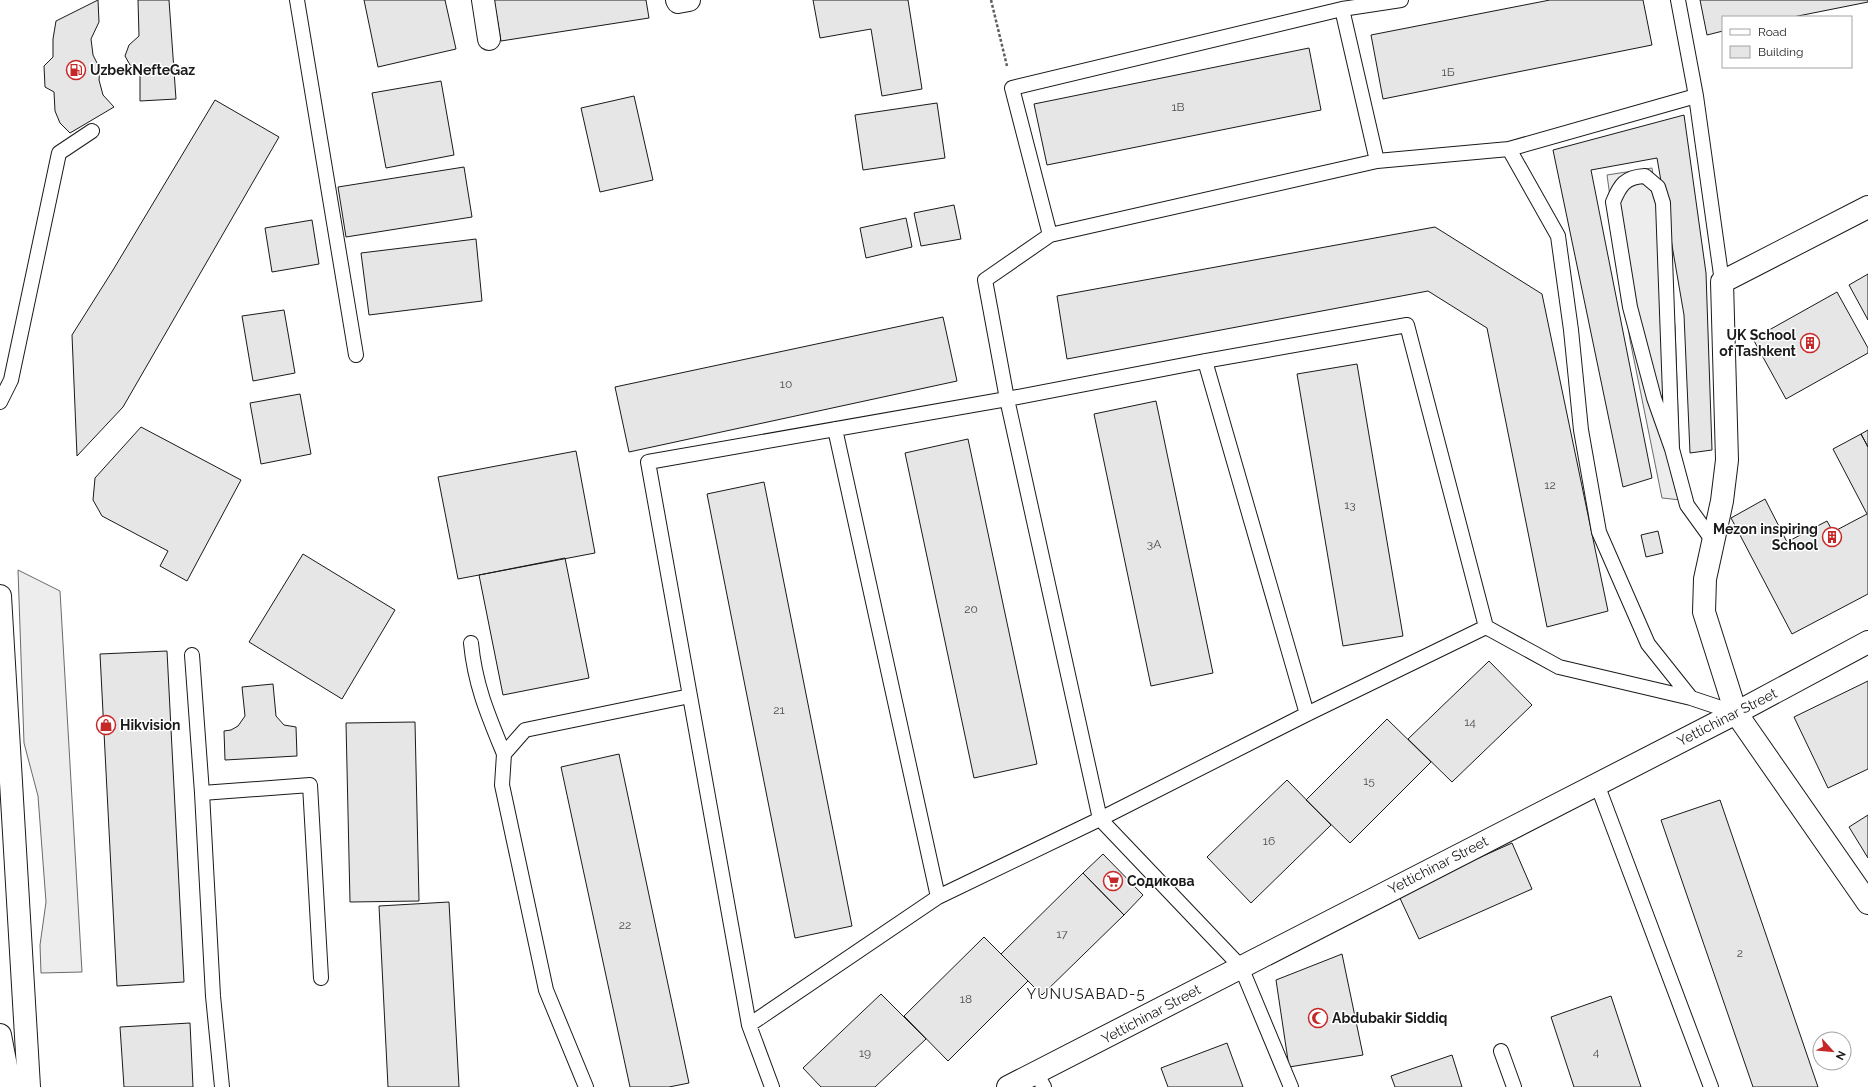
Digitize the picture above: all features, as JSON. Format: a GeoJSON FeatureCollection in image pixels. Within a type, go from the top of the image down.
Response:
{"type":"FeatureCollection","features":[{"type":"Feature","properties":{"kind":"street"},"geometry":{"type":"LineString","coordinates":[[483,0],[489,39]]}},
{"type":"Feature","properties":{"kind":"street"},"geometry":{"type":"LineString","coordinates":[[1868,207],[1722,282],[1727,460],[1722,501],[1705,578],[1704,612],[1736,713],[1868,903]]}},
{"type":"Feature","properties":{"kind":"street"},"geometry":{"type":"LineString","coordinates":[[0,596],[29,1087]]}},
{"type":"Feature","properties":{"kind":"street","name":"Yettichinаr Street"},"geometry":{"type":"LineString","coordinates":[[1008,1087],[1040,1080],[1241,967],[1736,713],[1868,642]]}},
{"type":"Feature","properties":{"kind":"street"},"geometry":{"type":"LineString","coordinates":[[0,1035],[10,1087]]}},
{"type":"Feature","properties":{"kind":"lane"},"geometry":{"type":"LineString","coordinates":[[297,0],[356,355]]}},
{"type":"Feature","properties":{"kind":"lane"},"geometry":{"type":"LineString","coordinates":[[1050,235],[1012,88],[1342,9],[1401,0]]}},
{"type":"Feature","properties":{"kind":"lane"},"geometry":{"type":"LineString","coordinates":[[1678,0],[1696,96],[1722,282]]}},
{"type":"Feature","properties":{"kind":"lane"},"geometry":{"type":"LineString","coordinates":[[1342,9],[1377,161]]}},
{"type":"Feature","properties":{"kind":"lane"},"geometry":{"type":"LineString","coordinates":[[1291,1087],[1241,967],[1100,819],[1007,399],[985,280],[1050,235],[1377,161],[1509,149],[1696,96]]}},
{"type":"Feature","properties":{"kind":"lane"},"geometry":{"type":"LineString","coordinates":[[0,402],[10,380],[59,153],[92,131]]}},
{"type":"Feature","properties":{"kind":"lane"},"geometry":{"type":"LineString","coordinates":[[1509,149],[1558,236],[1571,330],[1581,430],[1599,532],[1648,644],[1691,698]]}},
{"type":"Feature","properties":{"kind":"lane"},"geometry":{"type":"LineString","coordinates":[[1672,449],[1663,203],[1658,187],[1644,176],[1632,176],[1619,187],[1613,202],[1630,307],[1654,398],[1672,449],[1687,505],[1713,541]]}},
{"type":"Feature","properties":{"kind":"lane"},"geometry":{"type":"LineString","coordinates":[[772,1087],[749,1025],[648,462],[1007,399],[1205,361],[1407,325],[1486,627],[1559,667],[1691,698],[1736,713]]}},
{"type":"Feature","properties":{"kind":"lane"},"geometry":{"type":"LineString","coordinates":[[1205,361],[1308,714]]}},
{"type":"Feature","properties":{"kind":"lane"},"geometry":{"type":"LineString","coordinates":[[835,429],[938,897]]}},
{"type":"Feature","properties":{"kind":"lane"},"geometry":{"type":"LineString","coordinates":[[749,1025],[938,897],[1100,819],[1308,714],[1486,627]]}},
{"type":"Feature","properties":{"kind":"lane"},"geometry":{"type":"LineString","coordinates":[[471,643],[474,669],[483,705],[504,754],[502,785],[546,990],[586,1087]]}},
{"type":"Feature","properties":{"kind":"lane"},"geometry":{"type":"LineString","coordinates":[[192,655],[202,793],[213,996],[222,1087]]}},
{"type":"Feature","properties":{"kind":"lane"},"geometry":{"type":"LineString","coordinates":[[504,754],[525,730],[690,696]]}},
{"type":"Feature","properties":{"kind":"lane"},"geometry":{"type":"LineString","coordinates":[[1597,784],[1711,1087]]}},
{"type":"Feature","properties":{"kind":"lane"},"geometry":{"type":"LineString","coordinates":[[202,793],[310,785],[321,978]]}},
{"type":"Feature","properties":{"kind":"lane"},"geometry":{"type":"LineString","coordinates":[[1501,1050],[1514,1087]]}},
{"type":"Feature","properties":{"kind":"path"},"geometry":{"type":"LineString","coordinates":[[991,0],[1012,88]]}},
{"type":"Feature","properties":{"kind":"shaded area"},"geometry":{"type":"Polygon","coordinates":[[[1652,168],[1675,326],[1681,500],[1662,498],[1630,340],[1607,175],[1652,168]]]}},
{"type":"Feature","properties":{"kind":"shaded area"},"geometry":{"type":"Polygon","coordinates":[[[18,570],[60,591],[82,972],[41,973],[40,945],[46,902],[38,796],[24,743],[18,570]]]}},
{"type":"Feature","properties":{"kind":"building"},"geometry":{"type":"Polygon","coordinates":[[[98,0],[99,22],[91,39],[93,55],[100,69],[99,80],[103,95],[114,107],[70,133],[60,123],[55,111],[54,92],[45,87],[44,66],[53,57],[53,39],[56,21],[98,0]]]}},
{"type":"Feature","properties":{"kind":"building"},"geometry":{"type":"Polygon","coordinates":[[[138,0],[169,0],[176,99],[140,101],[140,72],[130,65],[125,56],[129,45],[139,36],[138,0]]]}},
{"type":"Feature","properties":{"kind":"building"},"geometry":{"type":"Polygon","coordinates":[[[364,0],[445,0],[456,49],[378,67],[364,0]]]}},
{"type":"Feature","properties":{"kind":"building"},"geometry":{"type":"Polygon","coordinates":[[[494,0],[646,0],[649,18],[501,41],[494,0]]]}},
{"type":"Feature","properties":{"kind":"building"},"geometry":{"type":"Polygon","coordinates":[[[813,0],[908,0],[922,89],[882,96],[871,29],[820,38],[813,0]]]}},
{"type":"Feature","properties":{"kind":"building"},"geometry":{"type":"Polygon","coordinates":[[[1550,0],[1643,0],[1652,45],[1383,99],[1371,35],[1550,0]]]}},
{"type":"Feature","properties":{"kind":"building"},"geometry":{"type":"Polygon","coordinates":[[[1700,0],[1868,0],[1868,2],[1798,16],[1722,16],[1722,31],[1707,35],[1700,0]]]}},
{"type":"Feature","properties":{"kind":"building"},"geometry":{"type":"Polygon","coordinates":[[[1309,48],[1321,110],[1047,165],[1034,104],[1309,48]]]}},
{"type":"Feature","properties":{"kind":"building"},"geometry":{"type":"Polygon","coordinates":[[[441,81],[454,155],[386,168],[372,93],[441,81]]]}},
{"type":"Feature","properties":{"kind":"building"},"geometry":{"type":"Polygon","coordinates":[[[634,96],[653,180],[600,192],[581,108],[634,96]]]}},
{"type":"Feature","properties":{"kind":"building"},"geometry":{"type":"Polygon","coordinates":[[[215,100],[279,137],[123,407],[77,456],[72,335],[113,270],[215,100]]]}},
{"type":"Feature","properties":{"kind":"building"},"geometry":{"type":"Polygon","coordinates":[[[937,103],[945,158],[863,170],[855,115],[937,103]]]}},
{"type":"Feature","properties":{"kind":"building"},"geometry":{"type":"Polygon","coordinates":[[[1684,115],[1706,273],[1712,450],[1690,453],[1684,315],[1657,158],[1591,170],[1652,478],[1623,487],[1553,150],[1684,115]]]}},
{"type":"Feature","properties":{"kind":"building"},"geometry":{"type":"Polygon","coordinates":[[[464,167],[472,217],[346,237],[338,187],[464,167]]]}},
{"type":"Feature","properties":{"kind":"building"},"geometry":{"type":"Polygon","coordinates":[[[954,205],[961,239],[921,246],[914,213],[954,205]]]}},
{"type":"Feature","properties":{"kind":"building"},"geometry":{"type":"Polygon","coordinates":[[[906,218],[912,247],[866,258],[860,228],[906,218]]]}},
{"type":"Feature","properties":{"kind":"building"},"geometry":{"type":"Polygon","coordinates":[[[312,220],[319,264],[272,272],[265,228],[312,220]]]}},
{"type":"Feature","properties":{"kind":"building"},"geometry":{"type":"Polygon","coordinates":[[[1435,227],[1542,294],[1608,611],[1547,627],[1487,328],[1428,291],[1067,359],[1057,296],[1435,227]]]}},
{"type":"Feature","properties":{"kind":"building"},"geometry":{"type":"Polygon","coordinates":[[[476,239],[482,301],[369,315],[361,253],[476,239]]]}},
{"type":"Feature","properties":{"kind":"building"},"geometry":{"type":"Polygon","coordinates":[[[1868,274],[1868,320],[1849,285],[1868,274]]]}},
{"type":"Feature","properties":{"kind":"building","name":"UK School of Tashkent"},"geometry":{"type":"Polygon","coordinates":[[[1837,292],[1868,348],[1868,353],[1786,399],[1753,339],[1837,292]]]}},
{"type":"Feature","properties":{"kind":"building"},"geometry":{"type":"Polygon","coordinates":[[[284,310],[295,373],[253,381],[242,316],[284,310]]]}},
{"type":"Feature","properties":{"kind":"building"},"geometry":{"type":"Polygon","coordinates":[[[943,317],[957,381],[629,452],[615,387],[943,317]]]}},
{"type":"Feature","properties":{"kind":"building"},"geometry":{"type":"Polygon","coordinates":[[[1357,364],[1403,636],[1343,646],[1297,374],[1357,364]]]}},
{"type":"Feature","properties":{"kind":"building"},"geometry":{"type":"Polygon","coordinates":[[[300,394],[311,454],[261,464],[250,403],[300,394]]]}},
{"type":"Feature","properties":{"kind":"building"},"geometry":{"type":"Polygon","coordinates":[[[1156,401],[1213,673],[1151,686],[1094,414],[1156,401]]]}},
{"type":"Feature","properties":{"kind":"building"},"geometry":{"type":"Polygon","coordinates":[[[141,427],[241,480],[187,581],[160,566],[168,551],[102,516],[93,500],[95,478],[141,427]]]}},
{"type":"Feature","properties":{"kind":"building"},"geometry":{"type":"Polygon","coordinates":[[[1868,430],[1868,447],[1861,434],[1868,430]]]}},
{"type":"Feature","properties":{"kind":"building","name":"Mezon inspiring School"},"geometry":{"type":"Polygon","coordinates":[[[1861,434],[1868,447],[1868,594],[1792,634],[1731,518],[1765,499],[1787,542],[1827,521],[1833,532],[1867,514],[1833,449],[1861,434]]]}},
{"type":"Feature","properties":{"kind":"building"},"geometry":{"type":"Polygon","coordinates":[[[968,439],[1037,764],[974,778],[905,453],[968,439]]]}},
{"type":"Feature","properties":{"kind":"building"},"geometry":{"type":"Polygon","coordinates":[[[576,451],[595,553],[458,579],[438,477],[576,451]]]}},
{"type":"Feature","properties":{"kind":"building"},"geometry":{"type":"Polygon","coordinates":[[[764,482],[852,926],[795,938],[707,494],[764,482]]]}},
{"type":"Feature","properties":{"kind":"building"},"geometry":{"type":"Polygon","coordinates":[[[1658,531],[1663,553],[1646,557],[1641,535],[1658,531]]]}},
{"type":"Feature","properties":{"kind":"building"},"geometry":{"type":"Polygon","coordinates":[[[303,554],[395,610],[342,699],[249,642],[303,554]]]}},
{"type":"Feature","properties":{"kind":"building"},"geometry":{"type":"Polygon","coordinates":[[[565,558],[589,678],[503,695],[479,575],[565,558]]]}},
{"type":"Feature","properties":{"kind":"building"},"geometry":{"type":"Polygon","coordinates":[[[167,651],[184,982],[117,986],[100,654],[167,651]]]}},
{"type":"Feature","properties":{"kind":"building"},"geometry":{"type":"Polygon","coordinates":[[[1489,661],[1532,705],[1452,782],[1408,739],[1489,661]]]}},
{"type":"Feature","properties":{"kind":"building"},"geometry":{"type":"Polygon","coordinates":[[[1868,681],[1868,769],[1828,788],[1794,717],[1868,681]]]}},
{"type":"Feature","properties":{"kind":"building"},"geometry":{"type":"Polygon","coordinates":[[[273,684],[276,716],[284,725],[296,727],[297,756],[225,760],[224,731],[231,730],[238,726],[245,716],[242,687],[273,684]]]}},
{"type":"Feature","properties":{"kind":"building"},"geometry":{"type":"Polygon","coordinates":[[[1387,719],[1431,762],[1350,843],[1306,800],[1387,719]]]}},
{"type":"Feature","properties":{"kind":"building"},"geometry":{"type":"Polygon","coordinates":[[[415,722],[419,901],[350,902],[346,723],[415,722]]]}},
{"type":"Feature","properties":{"kind":"building"},"geometry":{"type":"Polygon","coordinates":[[[619,754],[689,1083],[669,1087],[630,1087],[561,767],[619,754]]]}},
{"type":"Feature","properties":{"kind":"building"},"geometry":{"type":"Polygon","coordinates":[[[1287,780],[1331,825],[1251,903],[1207,857],[1287,780]]]}},
{"type":"Feature","properties":{"kind":"building"},"geometry":{"type":"Polygon","coordinates":[[[1720,800],[1818,1087],[1753,1087],[1661,820],[1720,800]]]}},
{"type":"Feature","properties":{"kind":"building"},"geometry":{"type":"Polygon","coordinates":[[[1868,815],[1868,858],[1849,827],[1868,815]]]}},
{"type":"Feature","properties":{"kind":"building"},"geometry":{"type":"Polygon","coordinates":[[[1512,843],[1532,889],[1419,939],[1398,894],[1512,843]]]}},
{"type":"Feature","properties":{"kind":"building"},"geometry":{"type":"Polygon","coordinates":[[[1103,854],[1143,895],[1124,915],[1083,873],[1103,854]]]}},
{"type":"Feature","properties":{"kind":"building"},"geometry":{"type":"Polygon","coordinates":[[[1083,873],[1124,915],[1042,995],[1001,954],[1083,873]]]}},
{"type":"Feature","properties":{"kind":"building"},"geometry":{"type":"Polygon","coordinates":[[[449,902],[459,1087],[388,1087],[379,906],[449,902]]]}},
{"type":"Feature","properties":{"kind":"building"},"geometry":{"type":"Polygon","coordinates":[[[984,937],[1028,981],[948,1061],[904,1016],[984,937]]]}},
{"type":"Feature","properties":{"kind":"building","name":"Abdubakir Siddiq"},"geometry":{"type":"Polygon","coordinates":[[[1342,954],[1363,1055],[1289,1067],[1276,980],[1342,954]]]}},
{"type":"Feature","properties":{"kind":"building"},"geometry":{"type":"Polygon","coordinates":[[[881,994],[926,1039],[875,1087],[821,1087],[803,1068],[881,994]]]}},
{"type":"Feature","properties":{"kind":"building"},"geometry":{"type":"Polygon","coordinates":[[[1611,996],[1641,1087],[1574,1087],[1551,1017],[1611,996]]]}},
{"type":"Feature","properties":{"kind":"building"},"geometry":{"type":"Polygon","coordinates":[[[190,1023],[193,1087],[124,1087],[120,1027],[190,1023]]]}},
{"type":"Feature","properties":{"kind":"building"},"geometry":{"type":"Polygon","coordinates":[[[1227,1043],[1243,1087],[1168,1087],[1161,1068],[1227,1043]]]}},
{"type":"Feature","properties":{"kind":"building"},"geometry":{"type":"Polygon","coordinates":[[[1452,1055],[1462,1087],[1395,1087],[1391,1076],[1452,1055]]]}},
{"type":"Feature","properties":{"kind":"place","name":"UzbekNefteGaz"},"geometry":{"type":"Point","coordinates":[76,70]}},
{"type":"Feature","properties":{"kind":"place","name":"UK School of Tashkent"},"geometry":{"type":"Point","coordinates":[1810,343]}},
{"type":"Feature","properties":{"kind":"place","name":"Mezon inspiring School"},"geometry":{"type":"Point","coordinates":[1832,537]}},
{"type":"Feature","properties":{"kind":"place","name":"Hikvision"},"geometry":{"type":"Point","coordinates":[106,725]}},
{"type":"Feature","properties":{"kind":"place","name":"Содикова"},"geometry":{"type":"Point","coordinates":[1113,881]}},
{"type":"Feature","properties":{"kind":"place","name":"Abdubakir Siddiq"},"geometry":{"type":"Point","coordinates":[1318,1018]}},
{"type":"Feature","properties":{"kind":"district","name":"YUNUSABAD-5"},"geometry":{"type":"Point","coordinates":[1086,994]}}]}
